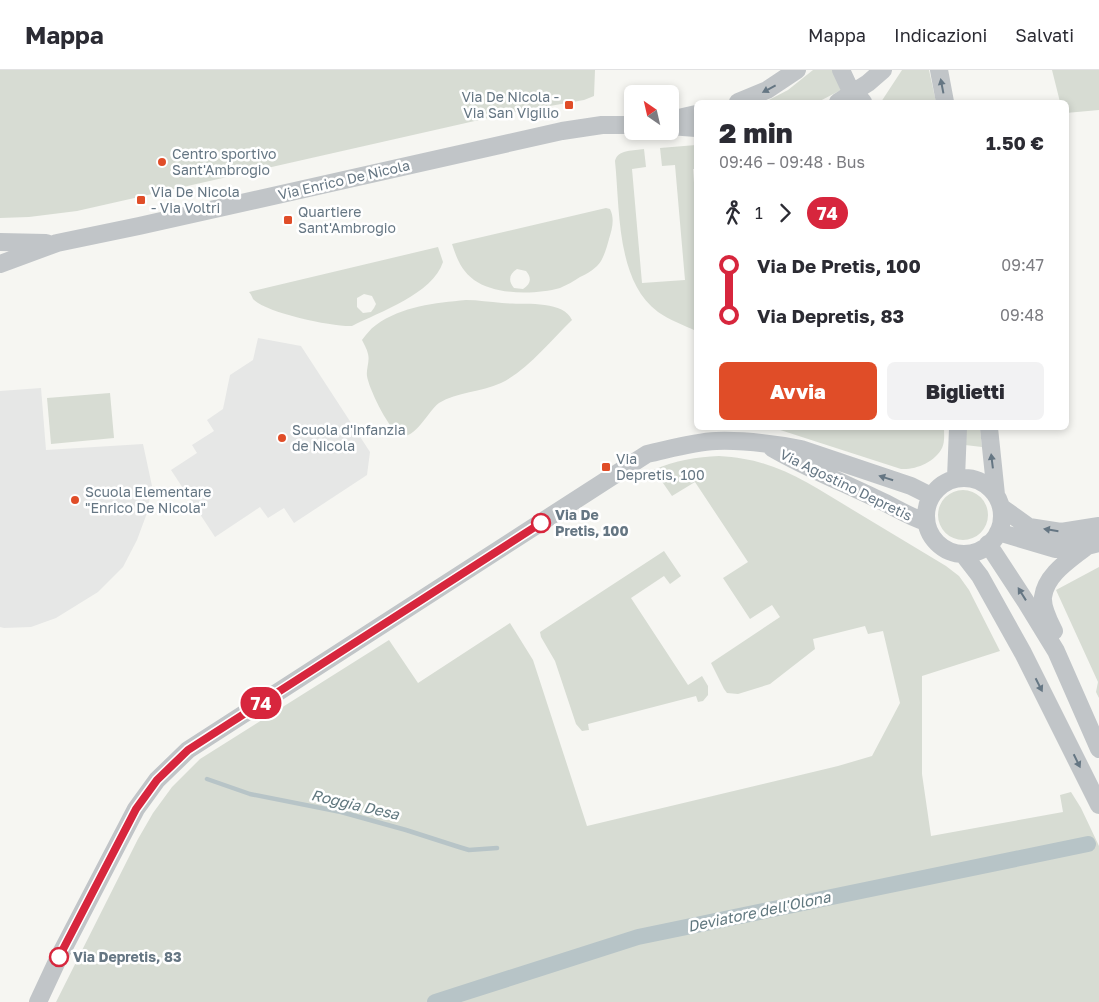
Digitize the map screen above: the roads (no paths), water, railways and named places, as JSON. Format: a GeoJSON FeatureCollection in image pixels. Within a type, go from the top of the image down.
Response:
{"type":"FeatureCollection","features":[{"type":"Feature","properties":{"kind":"street"},"geometry":{"type":"LineString","coordinates":[[743,100],[767,90],[797,70]]}},
{"type":"Feature","properties":{"kind":"street"},"geometry":{"type":"LineString","coordinates":[[841,70],[848,86],[858,98],[882,70]]}},
{"type":"Feature","properties":{"kind":"street"},"geometry":{"type":"LineString","coordinates":[[939,70],[945,100]]}},
{"type":"Feature","properties":{"kind":"street"},"geometry":{"type":"LineString","coordinates":[[679,118],[694,114]]}},
{"type":"Feature","properties":{"kind":"street","name":"Via Enrico De Nicola"},"geometry":{"type":"LineString","coordinates":[[0,264],[57,243],[562,131],[602,125],[624,125]]}},
{"type":"Feature","properties":{"kind":"street"},"geometry":{"type":"LineString","coordinates":[[679,127],[694,128]]}},
{"type":"Feature","properties":{"kind":"street","name":"Via Enrico De Nicola"},"geometry":{"type":"LineString","coordinates":[[0,242],[57,243]]}},
{"type":"Feature","properties":{"kind":"street"},"geometry":{"type":"LineString","coordinates":[[956,478],[958,430]]}},
{"type":"Feature","properties":{"kind":"street"},"geometry":{"type":"LineString","coordinates":[[989,430],[998,501],[1001,520],[993,538],[977,551],[963,554],[944,548],[936,542],[929,532],[926,522],[927,506],[931,496],[938,487],[956,478],[978,480],[988,486],[998,501],[1029,527],[1061,532],[1099,526]]}},
{"type":"Feature","properties":{"kind":"street","name":"Via Agostino Depretis"},"geometry":{"type":"LineString","coordinates":[[38,1002],[59,957],[136,809],[157,780],[188,750],[648,454],[715,441],[801,449],[912,486],[931,496]]}},
{"type":"Feature","properties":{"kind":"street","name":"Via Agostino Depretis"},"geometry":{"type":"LineString","coordinates":[[768,445],[797,463],[926,522]]}},
{"type":"Feature","properties":{"kind":"street"},"geometry":{"type":"LineString","coordinates":[[993,538],[1055,549],[1093,545]]}},
{"type":"Feature","properties":{"kind":"street"},"geometry":{"type":"LineString","coordinates":[[993,538],[1026,602],[1091,714],[1099,749]]}},
{"type":"Feature","properties":{"kind":"street"},"geometry":{"type":"LineString","coordinates":[[1056,651],[1055,636],[1046,613],[1043,598],[1052,576],[1093,545]]}},
{"type":"Feature","properties":{"kind":"street"},"geometry":{"type":"LineString","coordinates":[[963,554],[980,576],[1023,653],[1099,805]]}},
{"type":"Feature","properties":{"kind":"street"},"geometry":{"type":"LineString","coordinates":[[1023,653],[1026,644],[1039,637],[1056,651]]}},
{"type":"Feature","properties":{"kind":"waterway","name":"Roggia Desa"},"geometry":{"type":"LineString","coordinates":[[207,779],[250,794],[341,812],[469,850],[497,848]]}},
{"type":"Feature","properties":{"kind":"waterway","name":"Deviatore dell'Olona"},"geometry":{"type":"LineString","coordinates":[[435,1002],[638,937],[1088,844]]}},
{"type":"Feature","properties":{"kind":"place","name":"Via De Nicola - Via San Vigilio"},"geometry":{"type":"Point","coordinates":[569,105]}},
{"type":"Feature","properties":{"kind":"place","name":"Centro sportivo Sant'Ambrogio"},"geometry":{"type":"Point","coordinates":[162,162]}},
{"type":"Feature","properties":{"kind":"place","name":"Via De Nicola - Via Voltri"},"geometry":{"type":"Point","coordinates":[141,200]}},
{"type":"Feature","properties":{"kind":"place","name":"Quartiere Sant'Ambrogio"},"geometry":{"type":"Point","coordinates":[288,220]}},
{"type":"Feature","properties":{"kind":"place","name":"Scuola d'infanzia de Nicola"},"geometry":{"type":"Point","coordinates":[282,438]}},
{"type":"Feature","properties":{"kind":"place","name":"Via Depretis, 100"},"geometry":{"type":"Point","coordinates":[606,467]}},
{"type":"Feature","properties":{"kind":"place","name":"Scuola Elementare \"Enrico De Nicola\""},"geometry":{"type":"Point","coordinates":[75,500]}},
{"type":"Feature","properties":{"kind":"place","name":"Via De Pretis, 100"},"geometry":{"type":"Point","coordinates":[541,523]}},
{"type":"Feature","properties":{"kind":"place","name":"Via Depretis, 83"},"geometry":{"type":"Point","coordinates":[59,957]}}]}
